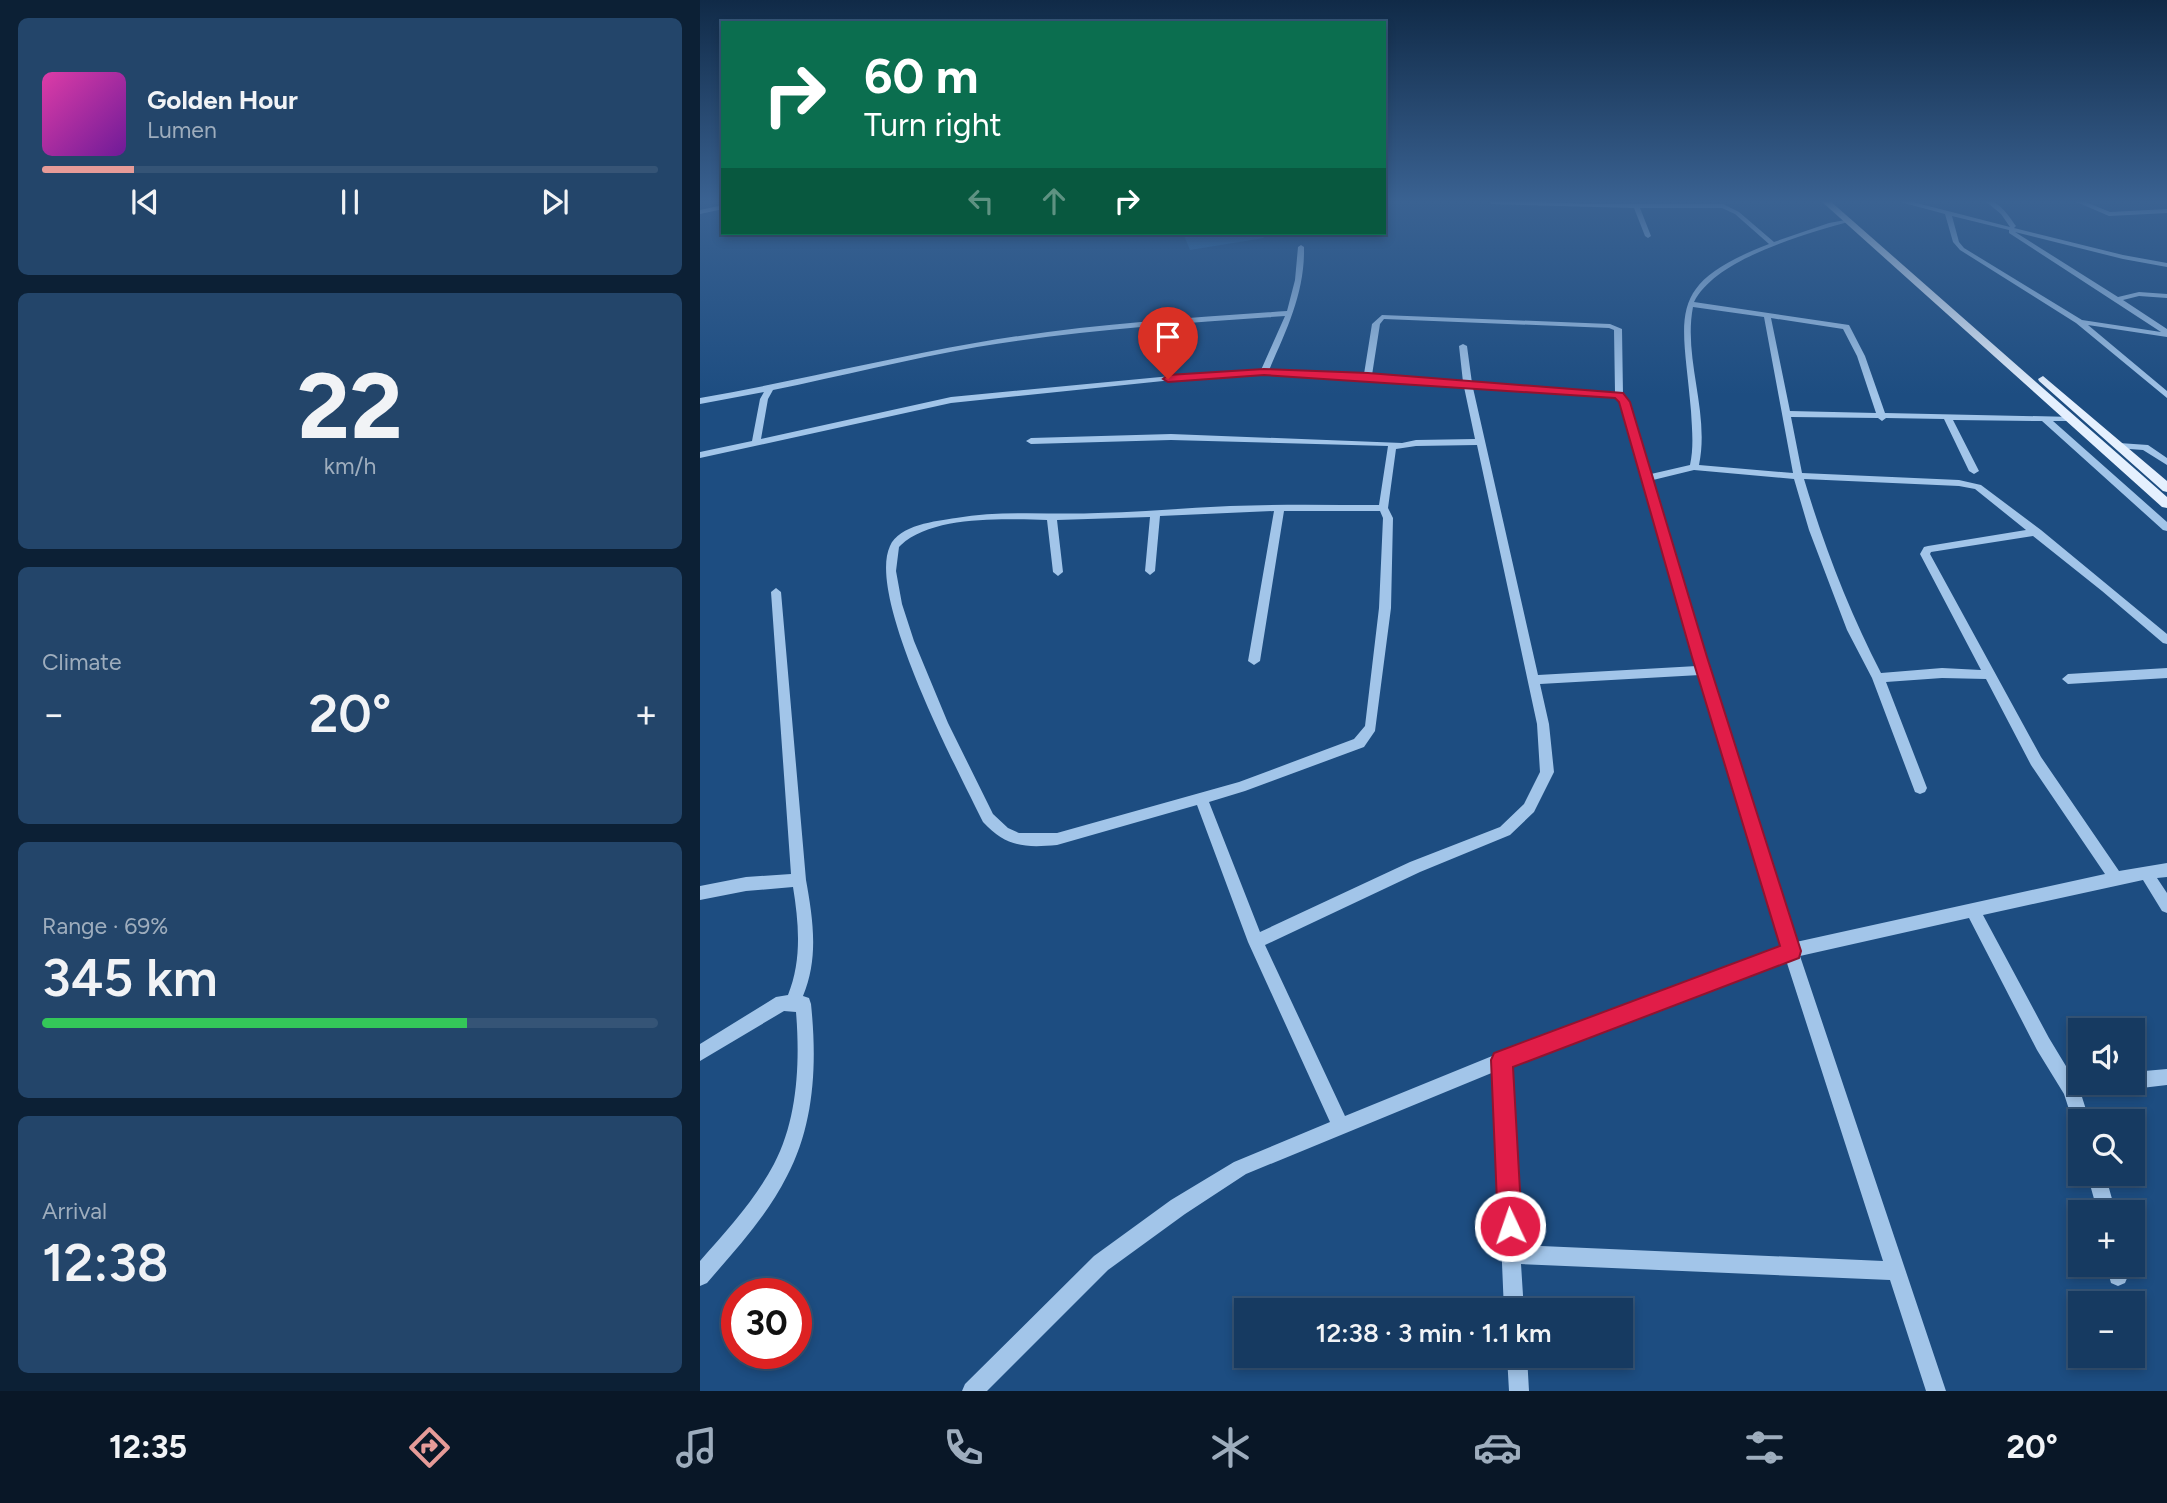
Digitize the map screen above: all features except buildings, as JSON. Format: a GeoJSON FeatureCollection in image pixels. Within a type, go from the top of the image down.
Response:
{"type":"FeatureCollection","features":[{"type":"Feature","properties":{"kind":"main road"},"geometry":{"type":"LineString","coordinates":[[1899,265],[2167,504]]}},
{"type":"Feature","properties":{"kind":"main road"},"geometry":{"type":"LineString","coordinates":[[1913,265],[2167,488]]}},
{"type":"Feature","properties":{"kind":"street"},"geometry":{"type":"LineString","coordinates":[[1264,372],[1290,313],[1299,285],[1300,265]]}},
{"type":"Feature","properties":{"kind":"street"},"geometry":{"type":"LineString","coordinates":[[1694,467],[1696,453],[1693,386],[1687,329],[1690,304],[1699,284],[1728,265]]}},
{"type":"Feature","properties":{"kind":"street"},"geometry":{"type":"LineString","coordinates":[[1988,265],[2080,322],[2167,395]]}},
{"type":"Feature","properties":{"kind":"street"},"geometry":{"type":"LineString","coordinates":[[2065,265],[2167,334]]}},
{"type":"Feature","properties":{"kind":"street"},"geometry":{"type":"LineString","coordinates":[[2116,300],[2139,294],[2167,296]]}},
{"type":"Feature","properties":{"kind":"street"},"geometry":{"type":"LineString","coordinates":[[1690,304],[1846,327],[1861,356],[1882,418]]}},
{"type":"Feature","properties":{"kind":"street"},"geometry":{"type":"LineString","coordinates":[[700,401],[769,390],[980,345],[1110,327],[1290,313]]}},
{"type":"Feature","properties":{"kind":"street"},"geometry":{"type":"LineString","coordinates":[[1767,315],[1798,476],[1814,530],[1853,630],[1878,678],[1920,788]]}},
{"type":"Feature","properties":{"kind":"street"},"geometry":{"type":"LineString","coordinates":[[1368,377],[1376,324],[1382,317],[1609,326],[1618,330],[1619,395],[1625,402],[1791,951],[1936,1391]]}},
{"type":"Feature","properties":{"kind":"street"},"geometry":{"type":"LineString","coordinates":[[2080,322],[2167,334]]}},
{"type":"Feature","properties":{"kind":"street"},"geometry":{"type":"LineString","coordinates":[[1256,942],[1415,867],[1505,831],[1529,808],[1547,772],[1543,724],[1480,442],[1462,346]]}},
{"type":"Feature","properties":{"kind":"street"},"geometry":{"type":"LineString","coordinates":[[700,455],[951,400],[1192,376],[1264,372],[1619,395]]}},
{"type":"Feature","properties":{"kind":"street"},"geometry":{"type":"LineString","coordinates":[[756,442],[764,399],[769,390]]}},
{"type":"Feature","properties":{"kind":"street"},"geometry":{"type":"LineString","coordinates":[[1786,414],[1882,418],[2071,419]]}},
{"type":"Feature","properties":{"kind":"street"},"geometry":{"type":"LineString","coordinates":[[1948,419],[1974,471]]}},
{"type":"Feature","properties":{"kind":"street"},"geometry":{"type":"LineString","coordinates":[[2045,419],[2167,528]]}},
{"type":"Feature","properties":{"kind":"street"},"geometry":{"type":"LineString","coordinates":[[1031,441],[1171,437],[1398,444],[1480,442]]}},
{"type":"Feature","properties":{"kind":"street"},"geometry":{"type":"LineString","coordinates":[[1383,508],[1280,508],[1052,516],[946,523],[913,531],[894,547],[891,583],[907,640],[988,818],[1000,833],[1028,841],[1057,839],[1201,798],[1349,748],[1366,737],[1371,727],[1385,608],[1388,518],[1383,508],[1392,447],[1398,444]]}},
{"type":"Feature","properties":{"kind":"street"},"geometry":{"type":"LineString","coordinates":[[2119,446],[2145,447],[2167,462]]}},
{"type":"Feature","properties":{"kind":"street"},"geometry":{"type":"LineString","coordinates":[[1647,478],[1694,467],[1798,476],[1969,484],[1990,495],[2167,640]]}},
{"type":"Feature","properties":{"kind":"street"},"geometry":{"type":"LineString","coordinates":[[1254,660],[1280,508]]}},
{"type":"Feature","properties":{"kind":"street"},"geometry":{"type":"LineString","coordinates":[[1150,571],[1155,514]]}},
{"type":"Feature","properties":{"kind":"street"},"geometry":{"type":"LineString","coordinates":[[1052,516],[1058,572]]}},
{"type":"Feature","properties":{"kind":"street"},"geometry":{"type":"LineString","coordinates":[[2037,533],[1928,549],[1925,554],[2036,761],[2116,878]]}},
{"type":"Feature","properties":{"kind":"street"},"geometry":{"type":"LineString","coordinates":[[776,593],[799,880],[806,924],[805,971],[793,1002]]}},
{"type":"Feature","properties":{"kind":"street"},"geometry":{"type":"LineString","coordinates":[[1534,680],[1704,670]]}},
{"type":"Feature","properties":{"kind":"street"},"geometry":{"type":"LineString","coordinates":[[1878,678],[1942,673],[1990,675]]}},
{"type":"Feature","properties":{"kind":"street"},"geometry":{"type":"LineString","coordinates":[[2068,679],[2167,673]]}},
{"type":"Feature","properties":{"kind":"street"},"geometry":{"type":"LineString","coordinates":[[1201,798],[1256,942],[1341,1126]]}},
{"type":"Feature","properties":{"kind":"street"},"geometry":{"type":"LineString","coordinates":[[972,1391],[1101,1263],[1240,1168],[1502,1060],[1791,951],[2116,878],[2167,870]]}},
{"type":"Feature","properties":{"kind":"street"},"geometry":{"type":"LineString","coordinates":[[2146,873],[2167,906]]}},
{"type":"Feature","properties":{"kind":"street"},"geometry":{"type":"LineString","coordinates":[[700,893],[746,884],[799,880]]}},
{"type":"Feature","properties":{"kind":"street"},"geometry":{"type":"LineString","coordinates":[[1973,910],[2043,1044],[2068,1085]]}},
{"type":"Feature","properties":{"kind":"street"},"geometry":{"type":"LineString","coordinates":[[700,1053],[782,1003],[803,1004],[807,1042],[802,1097],[783,1167],[764,1198],[700,1276]]}},
{"type":"Feature","properties":{"kind":"street"},"geometry":{"type":"LineString","coordinates":[[1502,1060],[1513,1298]]}},
{"type":"Feature","properties":{"kind":"street"},"geometry":{"type":"LineString","coordinates":[[2145,1080],[2167,1077]]}},
{"type":"Feature","properties":{"kind":"street"},"geometry":{"type":"LineString","coordinates":[[1511,1254],[1897,1271]]}},
{"type":"Feature","properties":{"kind":"street"},"geometry":{"type":"LineString","coordinates":[[1518,1368],[1519,1391]]}},
{"type":"Feature","properties":{"kind":"route"},"geometry":{"type":"LineString","coordinates":[[1168,379],[1264,372],[1368,377],[1609,393],[1619,395],[1625,402],[1791,951],[1502,1060],[1510,1226]]}}]}
